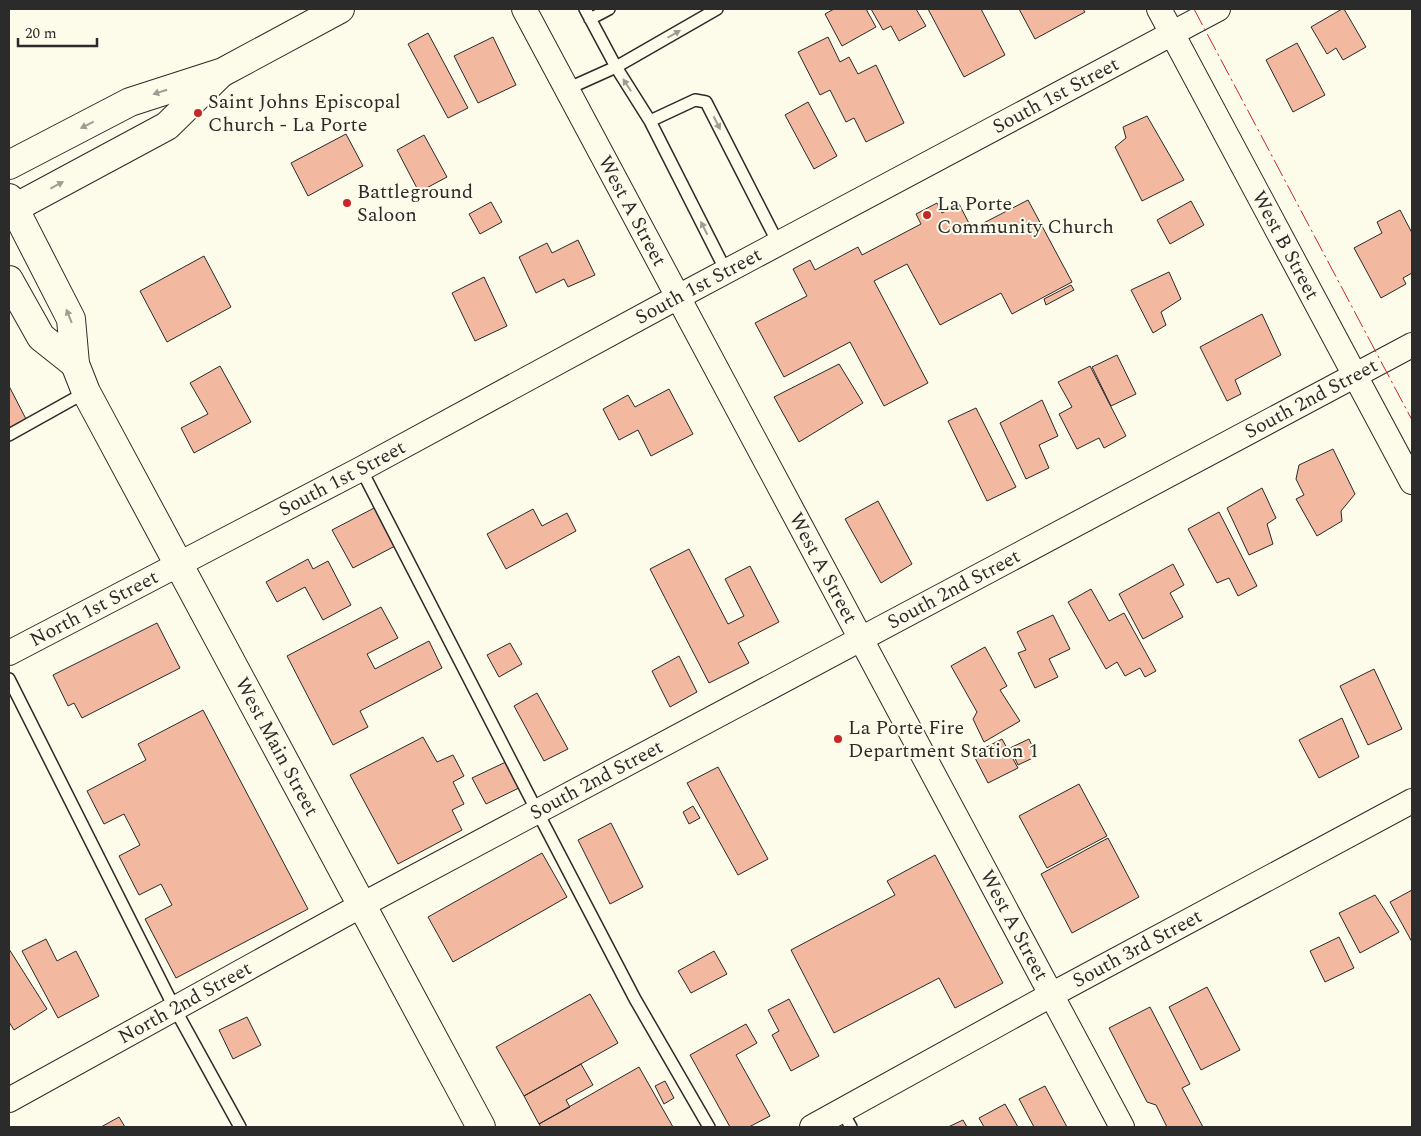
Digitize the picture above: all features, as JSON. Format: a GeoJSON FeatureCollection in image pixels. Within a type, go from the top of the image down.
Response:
{"type":"FeatureCollection","features":[{"type":"Feature","properties":{"kind":"main road"},"geometry":{"type":"LineString","coordinates":[[9,165],[130,102],[223,72],[340,9]]}},
{"type":"Feature","properties":{"kind":"main road"},"geometry":{"type":"LineString","coordinates":[[11,206],[167,126],[223,72]]}},
{"type":"Feature","properties":{"kind":"main road","name":"West Main Street"},"geometry":{"type":"LineString","coordinates":[[11,206],[71,319],[76,364],[86,392],[481,1127]]}},
{"type":"Feature","properties":{"kind":"main road"},"geometry":{"type":"LineString","coordinates":[[9,280],[42,337],[76,364]]}},
{"type":"Feature","properties":{"kind":"street","name":"West A Street"},"geometry":{"type":"LineString","coordinates":[[524,9],[1122,1127]]}},
{"type":"Feature","properties":{"kind":"street","name":"West B Street"},"geometry":{"type":"LineString","coordinates":[[1159,9],[1412,482]]}},
{"type":"Feature","properties":{"kind":"street","name":"South 1st Street"},"geometry":{"type":"LineString","coordinates":[[180,564],[361,469],[778,243],[1218,9]]}},
{"type":"Feature","properties":{"kind":"street","name":"South 2nd Street"},"geometry":{"type":"LineString","coordinates":[[362,905],[1412,345]]}},
{"type":"Feature","properties":{"kind":"street","name":"North 1st Street"},"geometry":{"type":"LineString","coordinates":[[9,653],[180,564]]}},
{"type":"Feature","properties":{"kind":"street","name":"South 3rd Street"},"geometry":{"type":"LineString","coordinates":[[812,1127],[847,1119],[1051,996],[1412,801]]}},
{"type":"Feature","properties":{"kind":"street","name":"North 2nd Street"},"geometry":{"type":"LineString","coordinates":[[9,1100],[362,905]]}},
{"type":"Feature","properties":{"kind":"lane"},"geometry":{"type":"LineString","coordinates":[[609,9],[587,14],[616,67],[650,121],[726,271]]}},
{"type":"Feature","properties":{"kind":"lane"},"geometry":{"type":"LineString","coordinates":[[567,89],[616,67],[717,9]]}},
{"type":"Feature","properties":{"kind":"lane"},"geometry":{"type":"LineString","coordinates":[[650,121],[695,100],[706,102],[778,243]]}},
{"type":"Feature","properties":{"kind":"lane"},"geometry":{"type":"LineString","coordinates":[[9,435],[86,392]]}},
{"type":"Feature","properties":{"kind":"lane"},"geometry":{"type":"LineString","coordinates":[[361,469],[635,999],[709,1127]]}},
{"type":"Feature","properties":{"kind":"lane"},"geometry":{"type":"LineString","coordinates":[[9,679],[175,1008],[240,1127]]}},
{"type":"Feature","properties":{"kind":"building"},"geometry":{"type":"Polygon","coordinates":[[[834,9],[866,9],[876,27],[842,46],[825,14],[834,9]]]}},
{"type":"Feature","properties":{"kind":"building"},"geometry":{"type":"Polygon","coordinates":[[[871,9],[916,9],[926,26],[899,41],[891,26],[883,30],[871,9]]]}},
{"type":"Feature","properties":{"kind":"building"},"geometry":{"type":"Polygon","coordinates":[[[928,9],[981,9],[1005,55],[964,77],[928,9]]]}},
{"type":"Feature","properties":{"kind":"building"},"geometry":{"type":"Polygon","coordinates":[[[1019,9],[1083,9],[1085,12],[1035,39],[1019,9]]]}},
{"type":"Feature","properties":{"kind":"building"},"geometry":{"type":"Polygon","coordinates":[[[1344,9],[1366,47],[1343,60],[1336,48],[1327,54],[1311,27],[1344,9]]]}},
{"type":"Feature","properties":{"kind":"building"},"geometry":{"type":"Polygon","coordinates":[[[428,33],[468,108],[448,118],[408,44],[428,33]]]}},
{"type":"Feature","properties":{"kind":"building"},"geometry":{"type":"Polygon","coordinates":[[[493,37],[516,85],[478,103],[454,56],[493,37]]]}},
{"type":"Feature","properties":{"kind":"building"},"geometry":{"type":"Polygon","coordinates":[[[828,37],[840,62],[849,57],[858,74],[876,65],[904,123],[866,142],[854,118],[846,122],[830,90],[820,95],[798,52],[828,37]]]}},
{"type":"Feature","properties":{"kind":"building"},"geometry":{"type":"Polygon","coordinates":[[[1297,43],[1325,95],[1293,112],[1266,60],[1297,43]]]}},
{"type":"Feature","properties":{"kind":"building"},"geometry":{"type":"Polygon","coordinates":[[[808,102],[837,156],[814,169],[785,115],[808,102]]]}},
{"type":"Feature","properties":{"kind":"building"},"geometry":{"type":"Polygon","coordinates":[[[1147,116],[1184,180],[1142,201],[1115,147],[1126,138],[1123,127],[1147,116]]]}},
{"type":"Feature","properties":{"kind":"building"},"geometry":{"type":"Polygon","coordinates":[[[346,134],[363,166],[308,196],[291,163],[346,134]]]}},
{"type":"Feature","properties":{"kind":"building"},"geometry":{"type":"Polygon","coordinates":[[[424,135],[447,177],[419,192],[397,150],[424,135]]]}},
{"type":"Feature","properties":{"kind":"building"},"geometry":{"type":"Polygon","coordinates":[[[1028,200],[1072,282],[1012,314],[1001,293],[940,325],[907,264],[874,281],[928,383],[884,406],[850,342],[784,377],[755,323],[807,296],[793,269],[810,260],[815,270],[858,247],[862,255],[921,224],[916,214],[937,203],[942,213],[959,204],[972,229],[1028,200]]]}},
{"type":"Feature","properties":{"kind":"building"},"geometry":{"type":"Polygon","coordinates":[[[1191,201],[1204,225],[1170,244],[1157,220],[1191,201]]]}},
{"type":"Feature","properties":{"kind":"building"},"geometry":{"type":"Polygon","coordinates":[[[491,202],[502,222],[480,234],[469,214],[491,202]]]}},
{"type":"Feature","properties":{"kind":"building"},"geometry":{"type":"Polygon","coordinates":[[[1400,210],[1412,233],[1412,273],[1403,278],[1406,284],[1381,298],[1354,248],[1382,233],[1377,222],[1400,210]]]}},
{"type":"Feature","properties":{"kind":"building"},"geometry":{"type":"Polygon","coordinates":[[[578,240],[595,275],[568,287],[564,279],[536,293],[519,257],[547,243],[552,253],[578,240]]]}},
{"type":"Feature","properties":{"kind":"building"},"geometry":{"type":"Polygon","coordinates":[[[204,256],[231,307],[167,342],[140,291],[204,256]]]}},
{"type":"Feature","properties":{"kind":"building"},"geometry":{"type":"Polygon","coordinates":[[[1169,272],[1181,299],[1161,312],[1166,325],[1153,333],[1131,290],[1169,272]]]}},
{"type":"Feature","properties":{"kind":"building"},"geometry":{"type":"Polygon","coordinates":[[[484,277],[507,326],[475,341],[452,293],[484,277]]]}},
{"type":"Feature","properties":{"kind":"building"},"geometry":{"type":"Polygon","coordinates":[[[1071,285],[1074,290],[1046,305],[1044,299],[1071,285]]]}},
{"type":"Feature","properties":{"kind":"building"},"geometry":{"type":"Polygon","coordinates":[[[1262,314],[1281,355],[1235,380],[1241,394],[1227,401],[1200,347],[1262,314]]]}},
{"type":"Feature","properties":{"kind":"building"},"geometry":{"type":"Polygon","coordinates":[[[1117,355],[1136,394],[1111,406],[1092,367],[1117,355]]]}},
{"type":"Feature","properties":{"kind":"building"},"geometry":{"type":"Polygon","coordinates":[[[839,364],[863,403],[799,442],[774,397],[839,364]]]}},
{"type":"Feature","properties":{"kind":"building"},"geometry":{"type":"Polygon","coordinates":[[[220,366],[251,422],[194,453],[181,428],[208,414],[190,383],[220,366]]]}},
{"type":"Feature","properties":{"kind":"building"},"geometry":{"type":"Polygon","coordinates":[[[1090,366],[1126,436],[1104,448],[1099,438],[1077,449],[1059,414],[1072,407],[1058,382],[1090,366]]]}},
{"type":"Feature","properties":{"kind":"building"},"geometry":{"type":"Polygon","coordinates":[[[9,386],[26,419],[9,428],[9,386]]]}},
{"type":"Feature","properties":{"kind":"building"},"geometry":{"type":"Polygon","coordinates":[[[669,389],[693,434],[651,456],[638,430],[619,440],[603,409],[628,395],[635,407],[669,389]]]}},
{"type":"Feature","properties":{"kind":"building"},"geometry":{"type":"Polygon","coordinates":[[[1042,400],[1058,436],[1039,445],[1049,468],[1026,479],[1000,423],[1042,400]]]}},
{"type":"Feature","properties":{"kind":"building"},"geometry":{"type":"Polygon","coordinates":[[[976,408],[1016,487],[987,501],[948,421],[976,408]]]}},
{"type":"Feature","properties":{"kind":"building"},"geometry":{"type":"Polygon","coordinates":[[[1333,449],[1355,494],[1341,511],[1342,521],[1317,536],[1296,499],[1304,495],[1296,479],[1299,465],[1333,449]]]}},
{"type":"Feature","properties":{"kind":"building"},"geometry":{"type":"Polygon","coordinates":[[[1262,488],[1276,518],[1267,524],[1273,544],[1249,555],[1227,508],[1262,488]]]}},
{"type":"Feature","properties":{"kind":"building"},"geometry":{"type":"Polygon","coordinates":[[[878,501],[912,564],[881,583],[845,519],[878,501]]]}},
{"type":"Feature","properties":{"kind":"building"},"geometry":{"type":"Polygon","coordinates":[[[376,507],[397,545],[353,568],[332,530],[376,507]]]}},
{"type":"Feature","properties":{"kind":"building"},"geometry":{"type":"Polygon","coordinates":[[[533,509],[542,526],[567,513],[576,531],[506,569],[487,534],[533,509]]]}},
{"type":"Feature","properties":{"kind":"building"},"geometry":{"type":"Polygon","coordinates":[[[1219,512],[1257,586],[1238,596],[1229,578],[1217,583],[1188,529],[1219,512]]]}},
{"type":"Feature","properties":{"kind":"building"},"geometry":{"type":"Polygon","coordinates":[[[689,549],[728,624],[744,616],[725,579],[750,566],[779,622],[738,643],[749,663],[709,683],[650,569],[689,549]]]}},
{"type":"Feature","properties":{"kind":"building"},"geometry":{"type":"Polygon","coordinates":[[[308,559],[313,569],[328,561],[351,605],[323,620],[305,587],[277,602],[266,582],[308,559]]]}},
{"type":"Feature","properties":{"kind":"building"},"geometry":{"type":"Polygon","coordinates":[[[1173,564],[1184,585],[1170,593],[1183,617],[1143,639],[1119,594],[1173,564]]]}},
{"type":"Feature","properties":{"kind":"building"},"geometry":{"type":"Polygon","coordinates":[[[1091,589],[1109,621],[1124,613],[1156,671],[1145,677],[1140,668],[1125,676],[1117,662],[1106,669],[1068,602],[1091,589]]]}},
{"type":"Feature","properties":{"kind":"building"},"geometry":{"type":"Polygon","coordinates":[[[381,607],[398,638],[367,654],[375,669],[429,641],[442,668],[360,711],[368,727],[333,745],[287,656],[381,607]]]}},
{"type":"Feature","properties":{"kind":"building"},"geometry":{"type":"Polygon","coordinates":[[[1053,615],[1070,649],[1049,659],[1058,677],[1035,688],[1018,653],[1026,650],[1017,632],[1053,615]]]}},
{"type":"Feature","properties":{"kind":"building"},"geometry":{"type":"Polygon","coordinates":[[[157,623],[180,668],[82,718],[74,703],[68,706],[53,675],[157,623]]]}},
{"type":"Feature","properties":{"kind":"building"},"geometry":{"type":"Polygon","coordinates":[[[510,643],[522,664],[499,677],[487,655],[510,643]]]}},
{"type":"Feature","properties":{"kind":"building"},"geometry":{"type":"Polygon","coordinates":[[[985,647],[1007,686],[1000,690],[1020,721],[984,742],[973,719],[977,712],[951,666],[985,647]]]}},
{"type":"Feature","properties":{"kind":"building"},"geometry":{"type":"Polygon","coordinates":[[[679,656],[697,692],[670,707],[652,671],[679,656]]]}},
{"type":"Feature","properties":{"kind":"building"},"geometry":{"type":"Polygon","coordinates":[[[1374,669],[1402,729],[1368,745],[1340,686],[1374,669]]]}},
{"type":"Feature","properties":{"kind":"building"},"geometry":{"type":"Polygon","coordinates":[[[537,693],[568,749],[544,761],[514,706],[537,693]]]}},
{"type":"Feature","properties":{"kind":"building"},"geometry":{"type":"Polygon","coordinates":[[[203,710],[308,909],[176,978],[145,919],[172,905],[161,884],[139,895],[119,856],[140,845],[124,814],[104,824],[87,791],[146,760],[138,744],[203,710]]]}},
{"type":"Feature","properties":{"kind":"building"},"geometry":{"type":"Polygon","coordinates":[[[1342,718],[1359,757],[1319,778],[1299,740],[1342,718]]]}},
{"type":"Feature","properties":{"kind":"building"},"geometry":{"type":"Polygon","coordinates":[[[423,737],[437,762],[453,755],[464,776],[453,782],[464,804],[452,810],[462,830],[398,864],[350,775],[423,737]]]}},
{"type":"Feature","properties":{"kind":"building"},"geometry":{"type":"Polygon","coordinates":[[[1002,739],[1018,768],[988,783],[973,754],[1002,739]]]}},
{"type":"Feature","properties":{"kind":"building"},"geometry":{"type":"Polygon","coordinates":[[[1029,739],[1037,756],[1018,765],[1010,748],[1029,739]]]}},
{"type":"Feature","properties":{"kind":"building"},"geometry":{"type":"Polygon","coordinates":[[[510,760],[523,786],[486,804],[472,778],[510,760]]]}},
{"type":"Feature","properties":{"kind":"building"},"geometry":{"type":"Polygon","coordinates":[[[718,767],[768,859],[738,875],[687,783],[718,767]]]}},
{"type":"Feature","properties":{"kind":"building"},"geometry":{"type":"Polygon","coordinates":[[[1079,784],[1107,836],[1047,868],[1019,816],[1079,784]]]}},
{"type":"Feature","properties":{"kind":"building"},"geometry":{"type":"Polygon","coordinates":[[[693,806],[700,818],[689,824],[683,812],[693,806]]]}},
{"type":"Feature","properties":{"kind":"building"},"geometry":{"type":"Polygon","coordinates":[[[611,823],[643,887],[610,904],[578,840],[611,823]]]}},
{"type":"Feature","properties":{"kind":"building"},"geometry":{"type":"Polygon","coordinates":[[[1108,838],[1139,897],[1072,933],[1041,874],[1108,838]]]}},
{"type":"Feature","properties":{"kind":"building"},"geometry":{"type":"Polygon","coordinates":[[[542,853],[567,897],[453,962],[428,917],[542,853]]]}},
{"type":"Feature","properties":{"kind":"building"},"geometry":{"type":"Polygon","coordinates":[[[935,855],[1003,983],[955,1008],[939,978],[834,1033],[791,950],[895,895],[887,881],[935,855]]]}},
{"type":"Feature","properties":{"kind":"building"},"geometry":{"type":"Polygon","coordinates":[[[1412,890],[1412,942],[1390,902],[1412,890]]]}},
{"type":"Feature","properties":{"kind":"building"},"geometry":{"type":"Polygon","coordinates":[[[1375,895],[1399,932],[1360,953],[1339,913],[1375,895]]]}},
{"type":"Feature","properties":{"kind":"building"},"geometry":{"type":"Polygon","coordinates":[[[1339,937],[1354,968],[1325,982],[1310,951],[1339,937]]]}},
{"type":"Feature","properties":{"kind":"building"},"geometry":{"type":"Polygon","coordinates":[[[46,939],[57,961],[76,951],[99,996],[58,1018],[22,951],[46,939]]]}},
{"type":"Feature","properties":{"kind":"building"},"geometry":{"type":"Polygon","coordinates":[[[9,949],[47,1009],[14,1030],[9,1022],[9,949]]]}},
{"type":"Feature","properties":{"kind":"building"},"geometry":{"type":"Polygon","coordinates":[[[714,951],[727,974],[691,993],[678,971],[714,951]]]}},
{"type":"Feature","properties":{"kind":"building"},"geometry":{"type":"Polygon","coordinates":[[[1207,987],[1240,1050],[1201,1070],[1169,1007],[1207,987]]]}},
{"type":"Feature","properties":{"kind":"building"},"geometry":{"type":"Polygon","coordinates":[[[590,994],[618,1043],[524,1096],[496,1047],[590,994]]]}},
{"type":"Feature","properties":{"kind":"building"},"geometry":{"type":"Polygon","coordinates":[[[789,999],[819,1056],[791,1071],[772,1035],[779,1031],[768,1010],[789,999]]]}},
{"type":"Feature","properties":{"kind":"building"},"geometry":{"type":"Polygon","coordinates":[[[1150,1007],[1190,1084],[1182,1088],[1203,1127],[1167,1127],[1156,1105],[1147,1102],[1109,1028],[1150,1007]]]}},
{"type":"Feature","properties":{"kind":"building"},"geometry":{"type":"Polygon","coordinates":[[[247,1017],[261,1045],[233,1059],[219,1030],[247,1017]]]}},
{"type":"Feature","properties":{"kind":"building"},"geometry":{"type":"Polygon","coordinates":[[[746,1024],[757,1043],[736,1055],[770,1116],[749,1127],[730,1127],[690,1055],[746,1024]]]}},
{"type":"Feature","properties":{"kind":"building"},"geometry":{"type":"Polygon","coordinates":[[[581,1064],[593,1085],[566,1100],[570,1107],[539,1124],[524,1096],[581,1064]]]}},
{"type":"Feature","properties":{"kind":"building"},"geometry":{"type":"Polygon","coordinates":[[[639,1067],[673,1127],[541,1127],[539,1124],[639,1067]]]}},
{"type":"Feature","properties":{"kind":"building"},"geometry":{"type":"Polygon","coordinates":[[[665,1081],[674,1098],[664,1104],[655,1086],[665,1081]]]}},
{"type":"Feature","properties":{"kind":"building"},"geometry":{"type":"Polygon","coordinates":[[[1045,1086],[1067,1127],[1034,1127],[1019,1099],[1045,1086]]]}},
{"type":"Feature","properties":{"kind":"building"},"geometry":{"type":"Polygon","coordinates":[[[1005,1104],[1018,1127],[984,1127],[979,1118],[1005,1104]]]}},
{"type":"Feature","properties":{"kind":"building"},"geometry":{"type":"Polygon","coordinates":[[[119,1117],[125,1127],[101,1127],[119,1117]]]}},
{"type":"Feature","properties":{"kind":"building"},"geometry":{"type":"Polygon","coordinates":[[[963,1120],[967,1127],[948,1127],[963,1120]]]}},
{"type":"Feature","properties":{"kind":"power"},"geometry":{"type":"LineString","coordinates":[[1194,9],[1412,420]]}},
{"type":"Feature","properties":{"kind":"place","name":"Saint Johns Episcopal Church - La Porte"},"geometry":{"type":"Point","coordinates":[198,113]}},
{"type":"Feature","properties":{"kind":"place","name":"Battleground Saloon"},"geometry":{"type":"Point","coordinates":[347,203]}},
{"type":"Feature","properties":{"kind":"place","name":"La Porte Community Church"},"geometry":{"type":"Point","coordinates":[927,215]}},
{"type":"Feature","properties":{"kind":"place","name":"La Porte Fire Department Station 1"},"geometry":{"type":"Point","coordinates":[838,739]}}]}
